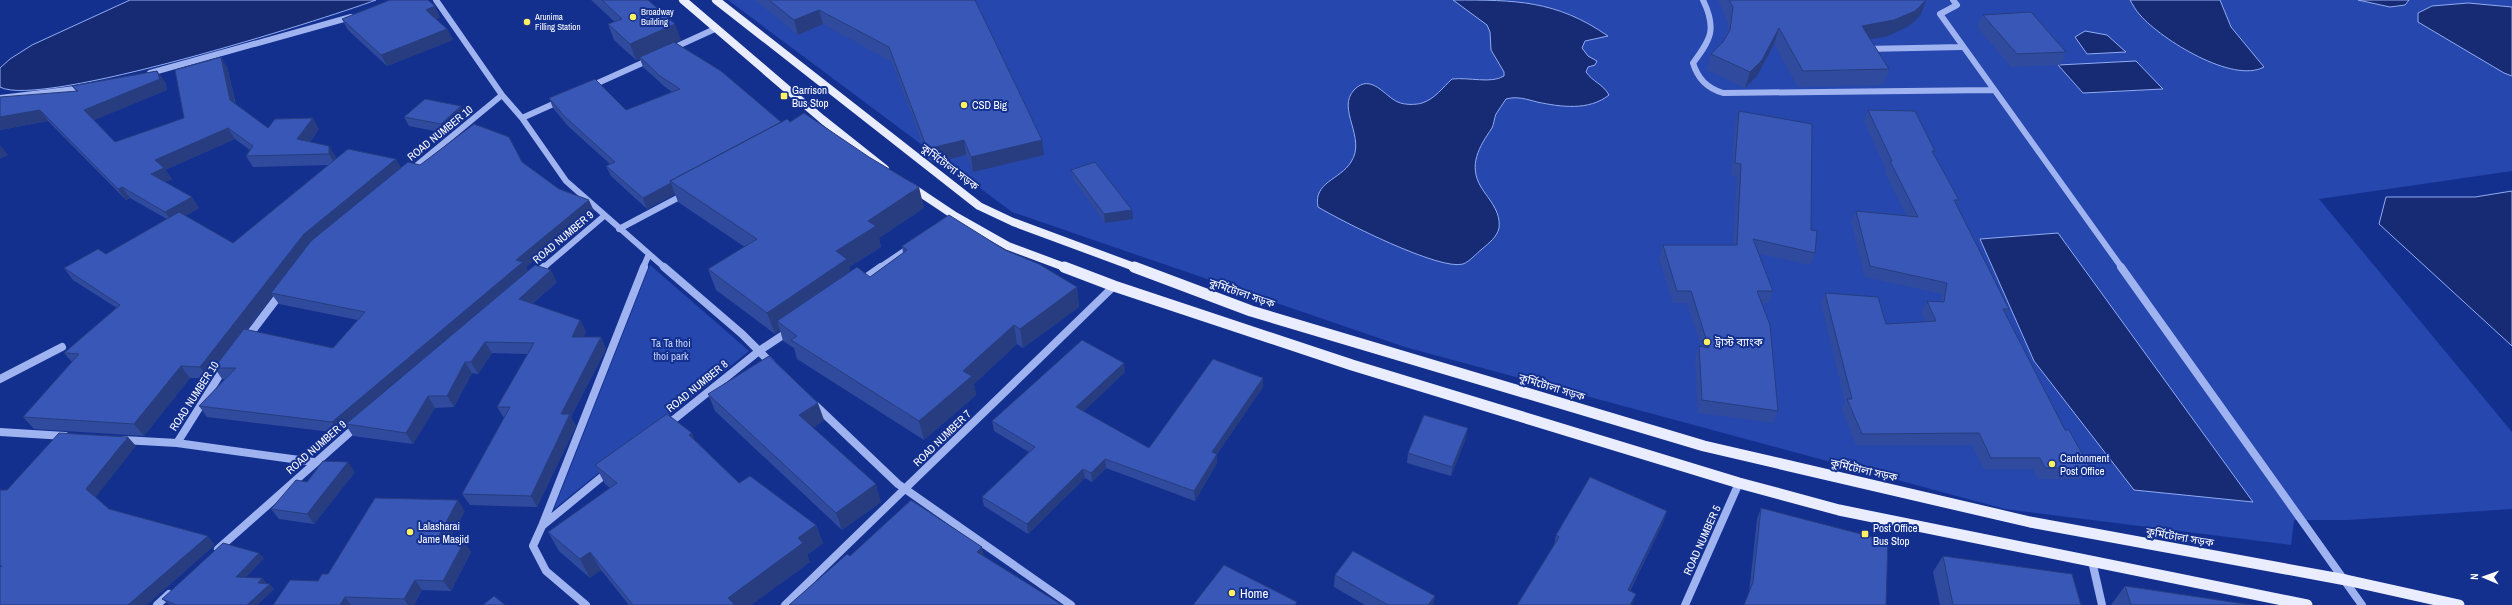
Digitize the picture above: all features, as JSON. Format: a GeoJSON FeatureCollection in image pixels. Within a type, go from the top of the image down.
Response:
{"type":"FeatureCollection","features":[{"type":"Feature","properties":{"kind":"main road"},"geometry":{"type":"LineString","coordinates":[[683,0],[717,28],[819,121],[952,218],[1008,246],[1114,286],[1352,365],[1738,483],[1839,510],[2307,605]]}},
{"type":"Feature","properties":{"kind":"main road","name":"কুর্মিটোলা সড়ক"},"geometry":{"type":"LineString","coordinates":[[716,0],[979,206],[1042,233],[1251,311],[1704,446],[2030,522],[2346,580],[2460,605]]}},
{"type":"Feature","properties":{"kind":"street"},"geometry":{"type":"LineString","coordinates":[[436,0],[502,95],[522,118],[566,181],[604,216],[742,334],[775,367]]}},
{"type":"Feature","properties":{"kind":"street"},"geometry":{"type":"LineString","coordinates":[[1703,0],[1711,14],[1713,27],[1710,40],[1693,64],[1696,75],[1712,91],[1723,93],[1993,90]]}},
{"type":"Feature","properties":{"kind":"street"},"geometry":{"type":"LineString","coordinates":[[1953,0],[1957,5],[1940,14],[1962,47],[2346,580],[2362,605]]}},
{"type":"Feature","properties":{"kind":"street"},"geometry":{"type":"LineString","coordinates":[[140,76],[357,15]]}},
{"type":"Feature","properties":{"kind":"street"},"geometry":{"type":"LineString","coordinates":[[667,52],[717,28]]}},
{"type":"Feature","properties":{"kind":"street"},"geometry":{"type":"LineString","coordinates":[[1865,49],[1962,47]]}},
{"type":"Feature","properties":{"kind":"street"},"geometry":{"type":"LineString","coordinates":[[588,88],[652,58]]}},
{"type":"Feature","properties":{"kind":"street"},"geometry":{"type":"LineString","coordinates":[[0,98],[87,88]]}},
{"type":"Feature","properties":{"kind":"street","name":"ROAD NUMBER 10"},"geometry":{"type":"LineString","coordinates":[[405,175],[502,95]]}},
{"type":"Feature","properties":{"kind":"street"},"geometry":{"type":"LineString","coordinates":[[522,118],[566,98]]}},
{"type":"Feature","properties":{"kind":"street"},"geometry":{"type":"LineString","coordinates":[[619,229],[691,190]]}},
{"type":"Feature","properties":{"kind":"street","name":"ROAD NUMBER 9"},"geometry":{"type":"LineString","coordinates":[[532,278],[604,216]]}},
{"type":"Feature","properties":{"kind":"street"},"geometry":{"type":"LineString","coordinates":[[852,287],[916,243]]}},
{"type":"Feature","properties":{"kind":"street"},"geometry":{"type":"LineString","coordinates":[[586,605],[546,571],[533,546],[649,254]]}},
{"type":"Feature","properties":{"kind":"street","name":"ROAD NUMBER 7"},"geometry":{"type":"LineString","coordinates":[[785,605],[1114,286]]}},
{"type":"Feature","properties":{"kind":"street"},"geometry":{"type":"LineString","coordinates":[[242,344],[286,287]]}},
{"type":"Feature","properties":{"kind":"street","name":"ROAD NUMBER 8"},"geometry":{"type":"LineString","coordinates":[[660,431],[759,351],[794,327]]}},
{"type":"Feature","properties":{"kind":"street"},"geometry":{"type":"LineString","coordinates":[[0,379],[62,347]]}},
{"type":"Feature","properties":{"kind":"street","name":"ROAD NUMBER 10"},"geometry":{"type":"LineString","coordinates":[[177,443],[213,382],[228,364]]}},
{"type":"Feature","properties":{"kind":"street"},"geometry":{"type":"LineString","coordinates":[[809,399],[905,489],[1071,605]]}},
{"type":"Feature","properties":{"kind":"street","name":"ROAD NUMBER 9"},"geometry":{"type":"LineString","coordinates":[[209,558],[314,462],[362,421]]}},
{"type":"Feature","properties":{"kind":"street"},"geometry":{"type":"LineString","coordinates":[[0,432],[77,437]]}},
{"type":"Feature","properties":{"kind":"street","name":"ROAD NUMBER 10"},"geometry":{"type":"LineString","coordinates":[[116,439],[177,443],[314,462]]}},
{"type":"Feature","properties":{"kind":"street"},"geometry":{"type":"LineString","coordinates":[[542,526],[616,466]]}},
{"type":"Feature","properties":{"kind":"street","name":"ROAD NUMBER 5"},"geometry":{"type":"LineString","coordinates":[[1685,605],[1738,483]]}},
{"type":"Feature","properties":{"kind":"street"},"geometry":{"type":"LineString","coordinates":[[2092,561],[2102,605]]}},
{"type":"Feature","properties":{"kind":"street"},"geometry":{"type":"LineString","coordinates":[[157,605],[174,589]]}},
{"type":"Feature","properties":{"kind":"green space"},"geometry":{"type":"Polygon","coordinates":[[[728,0],[2512,0],[2512,171],[2319,199],[2512,432],[2512,509],[2348,520],[2294,520],[2291,545],[2005,509],[1405,347],[1012,212],[728,0]]]}},
{"type":"Feature","properties":{"kind":"green space","name":"Ta Ta thoi thoi park"},"geometry":{"type":"Polygon","coordinates":[[[650,265],[749,351],[554,509],[650,265]]]}},
{"type":"Feature","properties":{"kind":"shaded area"},"geometry":{"type":"Polygon","coordinates":[[[130,0],[376,0],[244,42],[122,74],[68,86],[25,90],[0,87],[0,68],[10,59],[32,45],[130,0]]]}},
{"type":"Feature","properties":{"kind":"shaded area"},"geometry":{"type":"Polygon","coordinates":[[[1453,0],[1535,4],[1571,15],[1608,36],[1585,41],[1582,48],[1588,56],[1597,61],[1595,65],[1588,67],[1586,72],[1607,91],[1609,95],[1593,104],[1584,106],[1565,106],[1522,98],[1510,98],[1506,99],[1497,112],[1492,128],[1479,149],[1475,164],[1475,171],[1481,187],[1496,211],[1499,228],[1495,237],[1490,242],[1463,264],[1451,264],[1413,253],[1347,223],[1318,207],[1318,199],[1323,187],[1346,168],[1351,162],[1355,153],[1356,143],[1348,106],[1349,98],[1354,90],[1360,85],[1366,84],[1378,87],[1398,102],[1403,104],[1413,104],[1422,103],[1431,99],[1452,79],[1493,80],[1504,76],[1504,72],[1491,50],[1490,32],[1487,25],[1453,0]]]}},
{"type":"Feature","properties":{"kind":"shaded area"},"geometry":{"type":"Polygon","coordinates":[[[2130,0],[2220,0],[2231,27],[2264,67],[2251,71],[2235,70],[2217,65],[2199,57],[2164,36],[2150,25],[2130,0]]]}},
{"type":"Feature","properties":{"kind":"shaded area"},"geometry":{"type":"Polygon","coordinates":[[[2358,0],[2409,0],[2405,5],[2390,7],[2358,0]]]}},
{"type":"Feature","properties":{"kind":"shaded area"},"geometry":{"type":"Polygon","coordinates":[[[2468,3],[2512,7],[2512,76],[2504,73],[2418,22],[2418,13],[2432,6],[2468,3]]]}},
{"type":"Feature","properties":{"kind":"shaded area"},"geometry":{"type":"Polygon","coordinates":[[[2085,31],[2107,35],[2126,52],[2087,54],[2075,37],[2085,31]]]}},
{"type":"Feature","properties":{"kind":"shaded area"},"geometry":{"type":"Polygon","coordinates":[[[2136,61],[2163,89],[2083,93],[2058,65],[2136,61]]]}},
{"type":"Feature","properties":{"kind":"shaded area"},"geometry":{"type":"Polygon","coordinates":[[[2512,191],[2512,346],[2379,224],[2386,197],[2475,197],[2512,191]]]}},
{"type":"Feature","properties":{"kind":"shaded area"},"geometry":{"type":"Polygon","coordinates":[[[2058,233],[2253,502],[2134,490],[2034,361],[1980,239],[2058,233]]]}},
{"type":"Feature","properties":{"kind":"building"},"geometry":{"type":"Polygon","coordinates":[[[390,0],[428,0],[435,6],[426,10],[447,29],[381,55],[342,19],[390,0]]]}},
{"type":"Feature","properties":{"kind":"building"},"geometry":{"type":"Polygon","coordinates":[[[602,0],[648,0],[675,24],[630,44],[608,24],[622,19],[602,0]]]}},
{"type":"Feature","properties":{"kind":"building","name":"CSD Big"},"geometry":{"type":"Polygon","coordinates":[[[769,0],[975,0],[1042,140],[971,157],[964,140],[931,148],[925,143],[889,47],[819,10],[794,20],[769,0]]]}},
{"type":"Feature","properties":{"kind":"building"},"geometry":{"type":"Polygon","coordinates":[[[1729,0],[1926,0],[1915,11],[1894,20],[1862,26],[1889,69],[1803,71],[1779,28],[1762,60],[1750,72],[1711,54],[1723,42],[1730,30],[1733,7],[1729,0]]]}},
{"type":"Feature","properties":{"kind":"building"},"geometry":{"type":"Polygon","coordinates":[[[2031,12],[2066,52],[2017,54],[1983,15],[2031,12]]]}},
{"type":"Feature","properties":{"kind":"building"},"geometry":{"type":"Polygon","coordinates":[[[674,42],[721,71],[781,122],[670,181],[671,183],[643,198],[606,166],[615,162],[564,116],[549,98],[595,79],[626,110],[680,89],[660,76],[640,57],[674,42]]]}},
{"type":"Feature","properties":{"kind":"building"},"geometry":{"type":"Polygon","coordinates":[[[221,57],[230,100],[268,128],[275,119],[313,118],[297,139],[329,146],[329,154],[246,156],[253,146],[228,128],[155,160],[164,168],[151,174],[192,197],[165,212],[122,187],[118,189],[40,110],[0,117],[0,97],[78,91],[72,86],[157,71],[160,79],[84,110],[115,142],[184,118],[175,70],[221,57]]]}},
{"type":"Feature","properties":{"kind":"building"},"geometry":{"type":"Polygon","coordinates":[[[425,99],[461,106],[441,124],[404,117],[425,99]]]}},
{"type":"Feature","properties":{"kind":"building"},"geometry":{"type":"Polygon","coordinates":[[[1868,110],[1915,111],[1935,151],[1932,151],[1959,200],[1954,200],[2009,309],[2003,309],[2065,430],[2069,430],[2090,468],[2045,468],[2040,458],[1991,458],[1979,433],[1862,434],[1847,399],[1852,399],[1825,293],[1878,297],[1886,324],[1936,321],[1927,301],[1944,302],[1947,283],[1870,266],[1856,211],[1918,217],[1890,161],[1892,161],[1868,110]]]}},
{"type":"Feature","properties":{"kind":"building"},"geometry":{"type":"Polygon","coordinates":[[[1739,111],[1812,124],[1811,230],[1817,231],[1815,253],[1753,239],[1773,291],[1757,291],[1770,325],[1778,411],[1702,400],[1699,346],[1709,348],[1691,291],[1677,291],[1663,245],[1737,245],[1741,164],[1735,163],[1739,111]]]}},
{"type":"Feature","properties":{"kind":"building"},"geometry":{"type":"Polygon","coordinates":[[[804,113],[869,157],[919,187],[868,221],[876,226],[836,251],[847,259],[767,313],[708,269],[757,239],[670,181],[787,119],[790,122],[804,113]]]}},
{"type":"Feature","properties":{"kind":"building"},"geometry":{"type":"Polygon","coordinates":[[[474,124],[509,137],[522,162],[559,189],[589,200],[516,260],[523,262],[332,422],[199,406],[236,368],[214,368],[244,329],[333,348],[365,312],[271,293],[311,241],[408,162],[420,165],[474,124]]]}},
{"type":"Feature","properties":{"kind":"building"},"geometry":{"type":"Polygon","coordinates":[[[348,149],[396,159],[304,234],[200,367],[181,366],[134,424],[23,417],[79,354],[64,353],[120,305],[64,268],[98,249],[106,254],[179,212],[233,243],[348,149]]]}},
{"type":"Feature","properties":{"kind":"building"},"geometry":{"type":"Polygon","coordinates":[[[1095,162],[1132,210],[1104,214],[1071,170],[1095,162]]]}},
{"type":"Feature","properties":{"kind":"building"},"geometry":{"type":"Polygon","coordinates":[[[949,215],[1005,250],[1039,264],[1077,287],[1020,329],[1014,325],[963,371],[972,376],[919,421],[791,340],[797,336],[777,321],[857,267],[870,277],[907,250],[902,246],[949,215]]]}},
{"type":"Feature","properties":{"kind":"building"},"geometry":{"type":"Polygon","coordinates":[[[535,265],[551,270],[519,299],[580,320],[572,337],[601,337],[561,414],[570,414],[531,496],[462,494],[510,407],[497,407],[534,343],[485,342],[471,362],[465,362],[447,396],[428,396],[406,433],[346,424],[535,265]]]}},
{"type":"Feature","properties":{"kind":"building"},"geometry":{"type":"Polygon","coordinates":[[[1082,340],[1124,363],[1076,407],[1149,448],[1213,359],[1263,378],[1212,452],[1217,454],[1194,491],[1105,459],[1091,473],[1083,469],[1027,524],[982,497],[1035,447],[992,421],[1082,340]]]}},
{"type":"Feature","properties":{"kind":"building"},"geometry":{"type":"Polygon","coordinates":[[[769,356],[818,403],[799,415],[876,484],[836,513],[708,394],[769,356]]]}},
{"type":"Feature","properties":{"kind":"building"},"geometry":{"type":"Polygon","coordinates":[[[667,414],[692,433],[689,435],[739,483],[750,476],[816,525],[798,538],[803,543],[728,598],[735,605],[633,605],[590,552],[580,559],[548,532],[617,483],[595,465],[667,414]]]}},
{"type":"Feature","properties":{"kind":"building"},"geometry":{"type":"Polygon","coordinates":[[[1424,415],[1468,428],[1452,467],[1408,453],[1424,415]]]}},
{"type":"Feature","properties":{"kind":"building"},"geometry":{"type":"Polygon","coordinates":[[[59,433],[128,437],[86,489],[109,509],[208,536],[128,605],[0,605],[0,567],[2,566],[0,566],[0,490],[7,490],[59,433]]]}},
{"type":"Feature","properties":{"kind":"building"},"geometry":{"type":"Polygon","coordinates":[[[323,461],[348,462],[307,514],[271,509],[296,480],[307,482],[323,461]]]}},
{"type":"Feature","properties":{"kind":"building"},"geometry":{"type":"Polygon","coordinates":[[[1590,477],[1667,511],[1628,590],[1636,594],[1630,605],[1517,605],[1559,537],[1556,535],[1590,477]]]}},
{"type":"Feature","properties":{"kind":"building"},"geometry":{"type":"Polygon","coordinates":[[[375,498],[458,500],[436,541],[464,542],[443,581],[415,580],[404,599],[345,597],[340,605],[273,605],[290,580],[318,581],[322,574],[328,574],[375,498]]]}},
{"type":"Feature","properties":{"kind":"building"},"geometry":{"type":"Polygon","coordinates":[[[911,500],[982,547],[977,552],[1062,605],[789,605],[847,554],[850,556],[911,500]]]}},
{"type":"Feature","properties":{"kind":"building"},"geometry":{"type":"Polygon","coordinates":[[[1761,508],[1888,541],[1886,605],[1744,605],[1753,582],[1761,508]]]}},
{"type":"Feature","properties":{"kind":"building"},"geometry":{"type":"Polygon","coordinates":[[[223,543],[259,553],[236,577],[262,578],[258,583],[270,584],[247,605],[176,605],[162,599],[223,543]]]}},
{"type":"Feature","properties":{"kind":"building"},"geometry":{"type":"Polygon","coordinates":[[[1353,551],[1435,596],[1428,605],[1388,605],[1335,575],[1353,551]]]}},
{"type":"Feature","properties":{"kind":"building"},"geometry":{"type":"Polygon","coordinates":[[[1943,556],[2072,574],[2081,605],[1953,605],[1943,556]]]}},
{"type":"Feature","properties":{"kind":"building"},"geometry":{"type":"Polygon","coordinates":[[[1224,565],[1297,602],[1295,605],[1193,605],[1224,565]]]}},
{"type":"Feature","properties":{"kind":"building"},"geometry":{"type":"Polygon","coordinates":[[[2125,586],[2252,605],[2131,605],[2125,586]]]}},
{"type":"Feature","properties":{"kind":"building"},"geometry":{"type":"Polygon","coordinates":[[[494,596],[505,605],[483,605],[494,596]]]}},
{"type":"Feature","properties":{"kind":"place","name":"Broadway Building"},"geometry":{"type":"Point","coordinates":[633,17]}},
{"type":"Feature","properties":{"kind":"place","name":"Arunima Filling Station"},"geometry":{"type":"Point","coordinates":[527,22]}},
{"type":"Feature","properties":{"kind":"place","name":"Garrison Bus Stop"},"geometry":{"type":"Point","coordinates":[784,96]}},
{"type":"Feature","properties":{"kind":"place","name":"CSD Big"},"geometry":{"type":"Point","coordinates":[964,105]}},
{"type":"Feature","properties":{"kind":"place","name":"ট্রাস্ট ব্যাংক"},"geometry":{"type":"Point","coordinates":[1707,342]}},
{"type":"Feature","properties":{"kind":"place","name":"Cantonment Post Office"},"geometry":{"type":"Point","coordinates":[2052,464]}},
{"type":"Feature","properties":{"kind":"place","name":"Lalasharai Jame Masjid"},"geometry":{"type":"Point","coordinates":[410,532]}},
{"type":"Feature","properties":{"kind":"place","name":"Post Office Bus Stop"},"geometry":{"type":"Point","coordinates":[1865,534]}},
{"type":"Feature","properties":{"kind":"place","name":"Home"},"geometry":{"type":"Point","coordinates":[1232,593]}}]}
